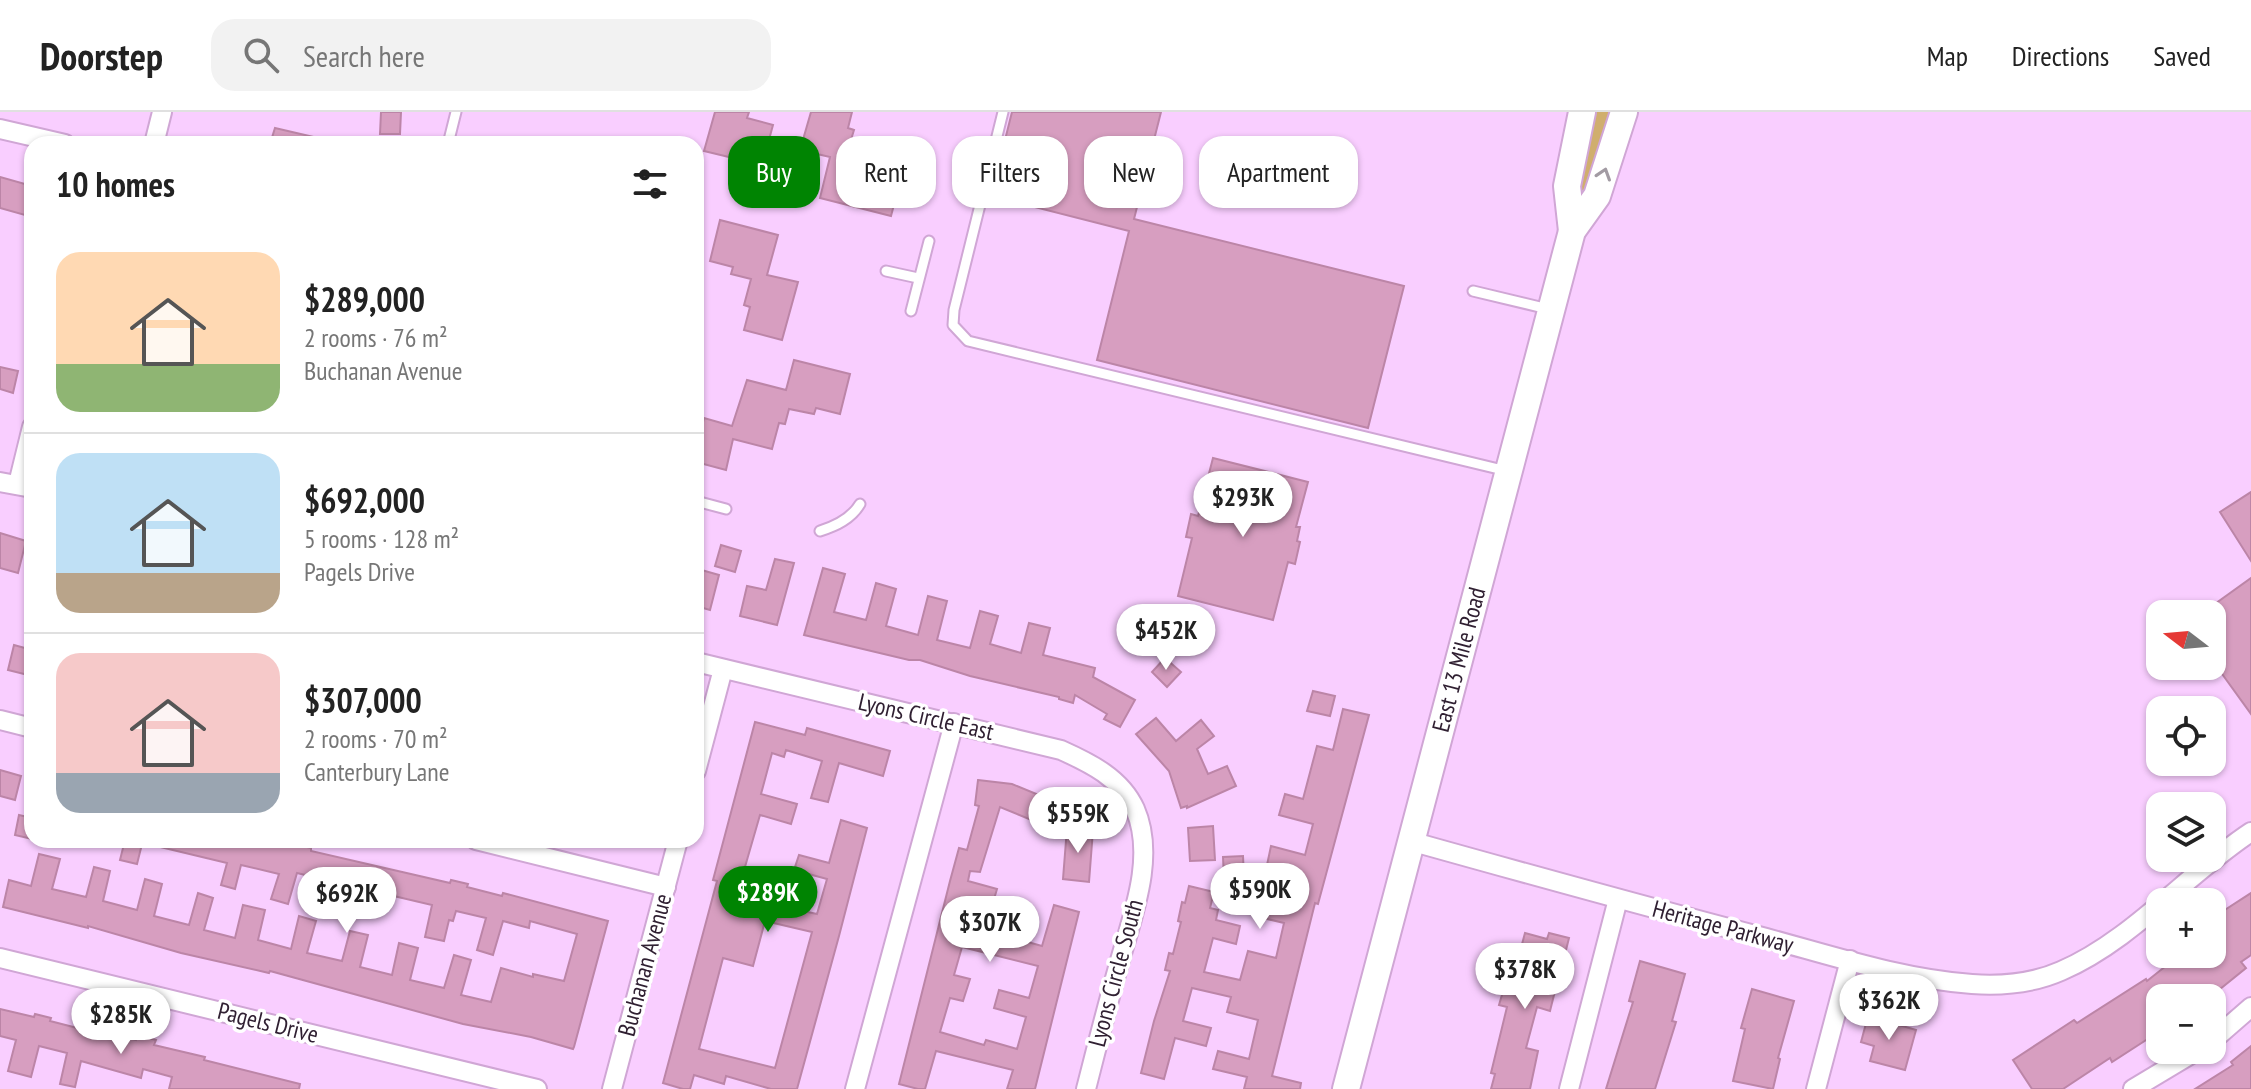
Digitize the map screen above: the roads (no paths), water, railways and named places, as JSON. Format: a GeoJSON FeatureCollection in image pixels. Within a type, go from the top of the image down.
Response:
{"type":"FeatureCollection","features":[{"type":"Feature","properties":{"kind":"main road","name":"East 13 Mile Road"},"geometry":{"type":"LineString","coordinates":[[1572,231],[1567,186],[1582,112]]}},
{"type":"Feature","properties":{"kind":"main road","name":"East 13 Mile Road"},"geometry":{"type":"LineString","coordinates":[[1346,1089],[1572,231],[1597,196],[1624,112]]}},
{"type":"Feature","properties":{"kind":"street"},"geometry":{"type":"LineString","coordinates":[[156,136],[162,112]]}},
{"type":"Feature","properties":{"kind":"street"},"geometry":{"type":"LineString","coordinates":[[0,129],[30,136]]}},
{"type":"Feature","properties":{"kind":"street"},"geometry":{"type":"LineString","coordinates":[[17,485],[24,458]]}},
{"type":"Feature","properties":{"kind":"street","name":"Lyons Circle East"},"geometry":{"type":"LineString","coordinates":[[704,664],[1061,750],[1086,761],[1121,787],[1135,809]]}},
{"type":"Feature","properties":{"kind":"street"},"geometry":{"type":"LineString","coordinates":[[704,741],[723,669]]}},
{"type":"Feature","properties":{"kind":"street"},"geometry":{"type":"LineString","coordinates":[[0,720],[24,726]]}},
{"type":"Feature","properties":{"kind":"street"},"geometry":{"type":"LineString","coordinates":[[855,1089],[954,723]]}},
{"type":"Feature","properties":{"kind":"street","name":"Lyons Circle South"},"geometry":{"type":"LineString","coordinates":[[1086,1089],[1139,887],[1141,830],[1135,809]]}},
{"type":"Feature","properties":{"kind":"street","name":"Heritage Parkway"},"geometry":{"type":"LineString","coordinates":[[1410,841],[1850,960],[1926,978],[1974,985],[2016,983],[2059,972],[2093,955],[2225,849],[2251,832]]}},
{"type":"Feature","properties":{"kind":"street"},"geometry":{"type":"LineString","coordinates":[[508,848],[666,887]]}},
{"type":"Feature","properties":{"kind":"street","name":"Buchanan Avenue"},"geometry":{"type":"LineString","coordinates":[[612,1089],[676,848]]}},
{"type":"Feature","properties":{"kind":"street"},"geometry":{"type":"LineString","coordinates":[[1569,1089],[1618,899]]}},
{"type":"Feature","properties":{"kind":"street","name":"Pagels Drive"},"geometry":{"type":"LineString","coordinates":[[0,958],[537,1089]]}},
{"type":"Feature","properties":{"kind":"street"},"geometry":{"type":"LineString","coordinates":[[1816,1089],[1850,960]]}},
{"type":"Feature","properties":{"kind":"street"},"geometry":{"type":"LineString","coordinates":[[2226,1029],[2251,1007]]}},
{"type":"Feature","properties":{"kind":"street"},"geometry":{"type":"LineString","coordinates":[[2133,1089],[2175,1064]]}},
{"type":"Feature","properties":{"kind":"lane"},"geometry":{"type":"LineString","coordinates":[[450,136],[456,112]]}},
{"type":"Feature","properties":{"kind":"lane"},"geometry":{"type":"LineString","coordinates":[[1003,112],[954,310],[953,325],[968,341],[1507,471]]}},
{"type":"Feature","properties":{"kind":"lane"},"geometry":{"type":"LineString","coordinates":[[911,311],[929,241]]}},
{"type":"Feature","properties":{"kind":"lane"},"geometry":{"type":"LineString","coordinates":[[886,271],[918,278]]}},
{"type":"Feature","properties":{"kind":"lane"},"geometry":{"type":"LineString","coordinates":[[1473,291],[1550,310]]}},
{"type":"Feature","properties":{"kind":"lane"},"geometry":{"type":"LineString","coordinates":[[704,503],[726,509]]}},
{"type":"Feature","properties":{"kind":"lane"},"geometry":{"type":"LineString","coordinates":[[820,531],[837,525],[856,511],[860,504]]}}]}
